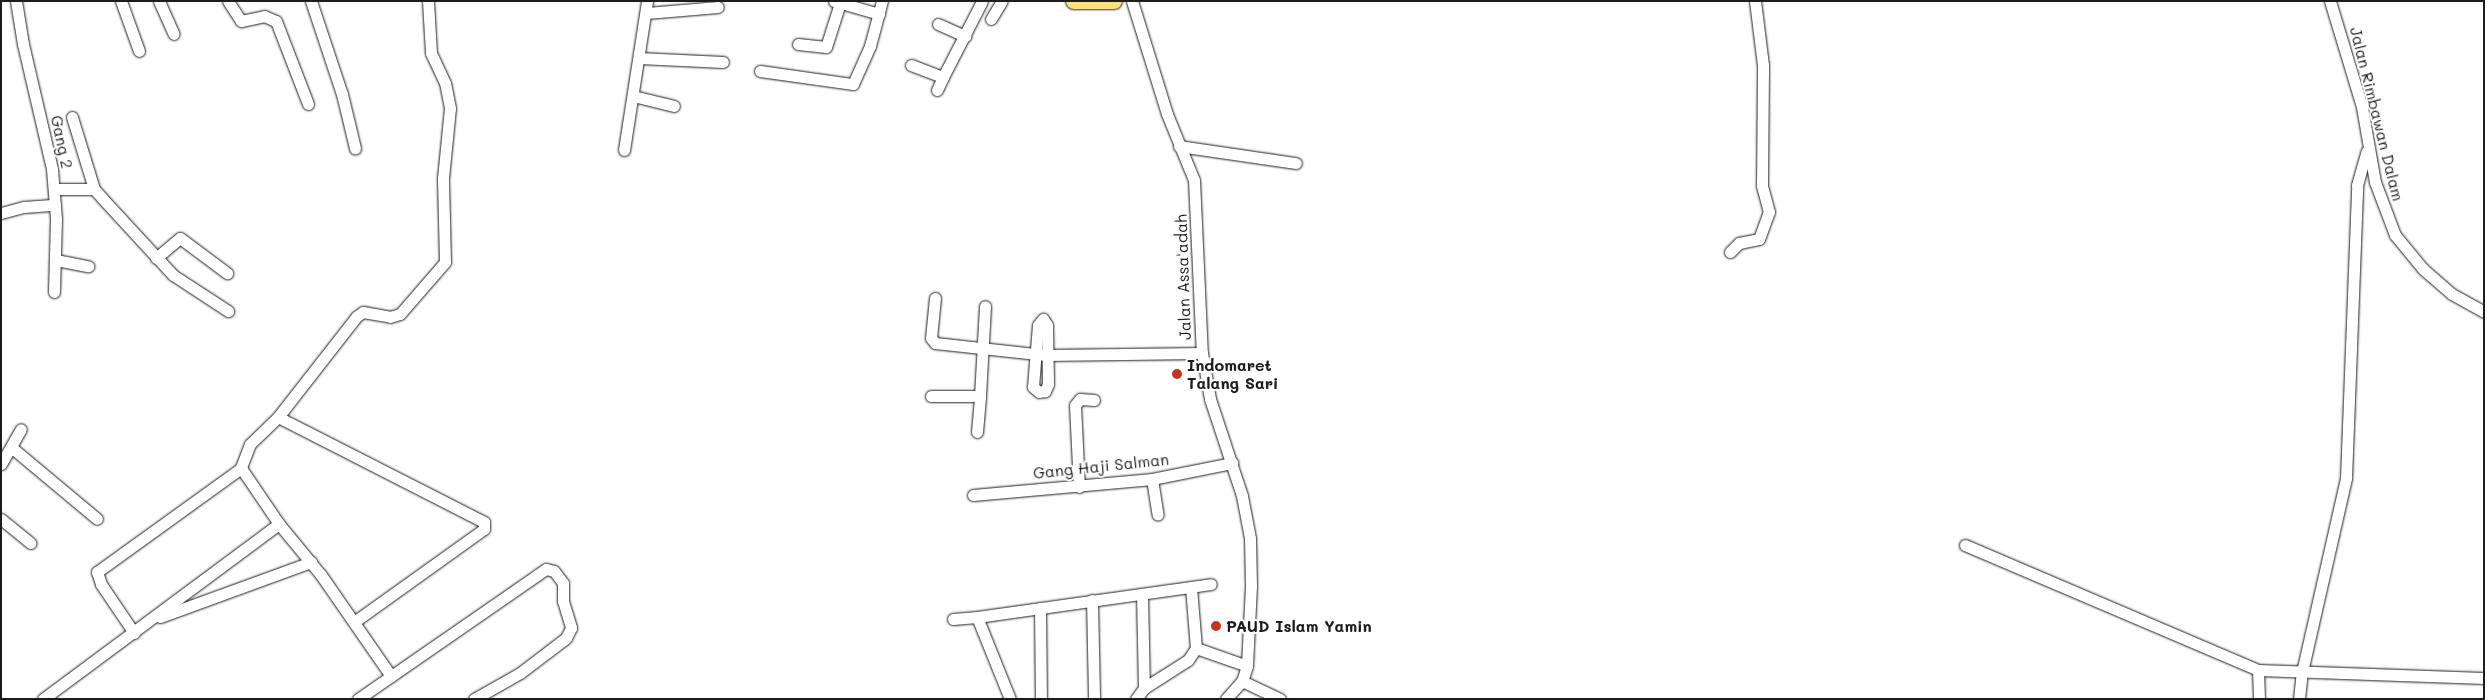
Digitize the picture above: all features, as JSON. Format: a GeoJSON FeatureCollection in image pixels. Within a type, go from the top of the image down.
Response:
{"type":"FeatureCollection","features":[{"type":"Feature","properties":{"kind":"highway"},"geometry":{"type":"LineString","coordinates":[[1074,1],[1114,1]]}},
{"type":"Feature","properties":{"kind":"street","name":"Gang 2"},"geometry":{"type":"LineString","coordinates":[[16,1],[23,44],[50,154],[55,205],[56,260],[54,292]]}},
{"type":"Feature","properties":{"kind":"street"},"geometry":{"type":"LineString","coordinates":[[121,1],[139,51]]}},
{"type":"Feature","properties":{"kind":"street"},"geometry":{"type":"LineString","coordinates":[[159,1],[174,34]]}},
{"type":"Feature","properties":{"kind":"street"},"geometry":{"type":"LineString","coordinates":[[228,1],[241,21],[264,16],[276,21],[308,104]]}},
{"type":"Feature","properties":{"kind":"street"},"geometry":{"type":"LineString","coordinates":[[311,1],[342,94],[356,148]]}},
{"type":"Feature","properties":{"kind":"street"},"geometry":{"type":"LineString","coordinates":[[134,633],[101,584],[97,572],[241,468],[250,444],[278,417],[358,316],[363,312],[390,317],[400,314],[445,262],[443,178],[450,108],[445,83],[431,52],[428,1]]}},
{"type":"Feature","properties":{"kind":"street"},"geometry":{"type":"LineString","coordinates":[[624,150],[648,1]]}},
{"type":"Feature","properties":{"kind":"street"},"geometry":{"type":"LineString","coordinates":[[760,71],[854,84],[862,70],[882,1]]}},
{"type":"Feature","properties":{"kind":"street"},"geometry":{"type":"LineString","coordinates":[[937,90],[982,1]]}},
{"type":"Feature","properties":{"kind":"street"},"geometry":{"type":"LineString","coordinates":[[992,19],[1002,1]]}},
{"type":"Feature","properties":{"kind":"street","name":"Jalan Assa'adah"},"geometry":{"type":"LineString","coordinates":[[1132,1],[1179,146],[1196,190],[1202,353],[1214,414],[1232,463],[1250,538],[1252,586],[1246,666],[1242,681],[1226,699]]}},
{"type":"Feature","properties":{"kind":"street"},"geometry":{"type":"LineString","coordinates":[[1730,252],[1739,243],[1758,239],[1769,212],[1762,185],[1763,65],[1755,1]]}},
{"type":"Feature","properties":{"kind":"street","name":"Jalan Rimbawan Dalam"},"geometry":{"type":"LineString","coordinates":[[2330,1],[2362,107],[2367,150],[2382,206],[2396,235],[2423,269],[2452,294],[2484,312]]}},
{"type":"Feature","properties":{"kind":"street"},"geometry":{"type":"LineString","coordinates":[[798,44],[826,47],[837,2],[879,14]]}},
{"type":"Feature","properties":{"kind":"street"},"geometry":{"type":"LineString","coordinates":[[647,13],[718,7]]}},
{"type":"Feature","properties":{"kind":"street"},"geometry":{"type":"LineString","coordinates":[[938,24],[965,36]]}},
{"type":"Feature","properties":{"kind":"street"},"geometry":{"type":"LineString","coordinates":[[639,58],[723,62]]}},
{"type":"Feature","properties":{"kind":"street"},"geometry":{"type":"LineString","coordinates":[[912,66],[943,77]]}},
{"type":"Feature","properties":{"kind":"street"},"geometry":{"type":"LineString","coordinates":[[633,96],[674,106]]}},
{"type":"Feature","properties":{"kind":"street"},"geometry":{"type":"LineString","coordinates":[[72,117],[94,188],[173,275],[228,311]]}},
{"type":"Feature","properties":{"kind":"street"},"geometry":{"type":"LineString","coordinates":[[1179,146],[1296,163]]}},
{"type":"Feature","properties":{"kind":"street"},"geometry":{"type":"LineString","coordinates":[[2299,699],[2302,672],[2346,478],[2357,185],[2367,150]]}},
{"type":"Feature","properties":{"kind":"street"},"geometry":{"type":"LineString","coordinates":[[54,189],[94,188]]}},
{"type":"Feature","properties":{"kind":"street"},"geometry":{"type":"LineString","coordinates":[[1,213],[55,205]]}},
{"type":"Feature","properties":{"kind":"street"},"geometry":{"type":"LineString","coordinates":[[156,258],[180,238],[227,273]]}},
{"type":"Feature","properties":{"kind":"street"},"geometry":{"type":"LineString","coordinates":[[56,260],[88,266]]}},
{"type":"Feature","properties":{"kind":"street"},"geometry":{"type":"LineString","coordinates":[[934,298],[930,338],[933,342],[1041,354],[1202,353]]}},
{"type":"Feature","properties":{"kind":"street"},"geometry":{"type":"LineString","coordinates":[[978,432],[985,306]]}},
{"type":"Feature","properties":{"kind":"street"},"geometry":{"type":"LineString","coordinates":[[931,396],[980,396]]}},
{"type":"Feature","properties":{"kind":"street"},"geometry":{"type":"LineString","coordinates":[[1079,487],[1075,405],[1080,399],[1094,400]]}},
{"type":"Feature","properties":{"kind":"street"},"geometry":{"type":"LineString","coordinates":[[278,417],[484,522],[484,529],[354,622]]}},
{"type":"Feature","properties":{"kind":"street"},"geometry":{"type":"LineString","coordinates":[[1,464],[22,429]]}},
{"type":"Feature","properties":{"kind":"street"},"geometry":{"type":"LineString","coordinates":[[11,447],[97,519]]}},
{"type":"Feature","properties":{"kind":"street","name":"Gang Haji Salman"},"geometry":{"type":"LineString","coordinates":[[973,495],[1152,479],[1232,463]]}},
{"type":"Feature","properties":{"kind":"street"},"geometry":{"type":"LineString","coordinates":[[241,468],[280,524],[311,562],[391,676]]}},
{"type":"Feature","properties":{"kind":"street"},"geometry":{"type":"LineString","coordinates":[[1152,479],[1158,515]]}},
{"type":"Feature","properties":{"kind":"street"},"geometry":{"type":"LineString","coordinates":[[1,518],[30,543]]}},
{"type":"Feature","properties":{"kind":"street"},"geometry":{"type":"LineString","coordinates":[[44,699],[156,619],[280,524]]}},
{"type":"Feature","properties":{"kind":"street"},"geometry":{"type":"LineString","coordinates":[[1964,544],[2258,670],[2484,678]]}},
{"type":"Feature","properties":{"kind":"street"},"geometry":{"type":"LineString","coordinates":[[156,619],[311,562]]}},
{"type":"Feature","properties":{"kind":"street"},"geometry":{"type":"LineString","coordinates":[[358,699],[546,569],[554,571],[563,583],[563,601],[571,628],[566,638],[520,673],[474,699]]}},
{"type":"Feature","properties":{"kind":"street"},"geometry":{"type":"LineString","coordinates":[[953,619],[1211,584]]}},
{"type":"Feature","properties":{"kind":"street"},"geometry":{"type":"LineString","coordinates":[[1136,699],[1144,688],[1180,667],[1196,648],[1191,587]]}},
{"type":"Feature","properties":{"kind":"street"},"geometry":{"type":"LineString","coordinates":[[1142,594],[1144,688]]}},
{"type":"Feature","properties":{"kind":"street"},"geometry":{"type":"LineString","coordinates":[[1092,600],[1094,699]]}},
{"type":"Feature","properties":{"kind":"street"},"geometry":{"type":"LineString","coordinates":[[1040,608],[1041,699]]}},
{"type":"Feature","properties":{"kind":"street"},"geometry":{"type":"LineString","coordinates":[[977,617],[1010,699]]}},
{"type":"Feature","properties":{"kind":"street"},"geometry":{"type":"LineString","coordinates":[[1196,648],[1246,666]]}},
{"type":"Feature","properties":{"kind":"street"},"geometry":{"type":"LineString","coordinates":[[2258,670],[2259,699]]}},
{"type":"Feature","properties":{"kind":"street"},"geometry":{"type":"LineString","coordinates":[[1242,681],[1280,699]]}},
{"type":"Feature","properties":{"kind":"place","name":"Indomaret Talang Sari"},"geometry":{"type":"Point","coordinates":[1177,374]}},
{"type":"Feature","properties":{"kind":"place","name":"PAUD Islam Yamin"},"geometry":{"type":"Point","coordinates":[1216,626]}}]}
